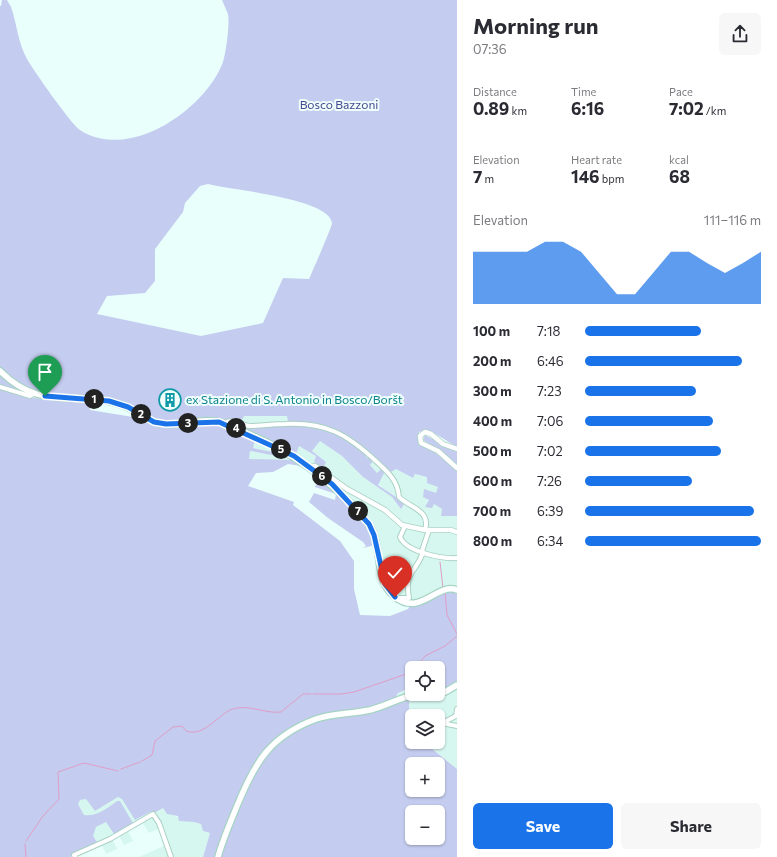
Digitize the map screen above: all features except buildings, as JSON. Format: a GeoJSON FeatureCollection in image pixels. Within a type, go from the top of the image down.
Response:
{"type":"FeatureCollection","features":[{"type":"Feature","properties":{"kind":"main road"},"geometry":{"type":"LineString","coordinates":[[0,370],[13,382],[34,394],[53,398],[109,401],[128,407],[160,424],[210,421],[225,423],[284,451],[311,467],[332,484],[372,529],[385,584],[395,597],[405,602],[419,602],[427,600],[448,588],[457,590]]}},
{"type":"Feature","properties":{"kind":"main road"},"geometry":{"type":"LineString","coordinates":[[445,692],[457,685]]}},
{"type":"Feature","properties":{"kind":"main road"},"geometry":{"type":"LineString","coordinates":[[218,857],[252,772],[266,751],[282,736],[296,728],[318,719],[335,714],[373,709],[405,698]]}},
{"type":"Feature","properties":{"kind":"street"},"geometry":{"type":"LineString","coordinates":[[0,387],[30,396],[34,394]]}},
{"type":"Feature","properties":{"kind":"street"},"geometry":{"type":"LineString","coordinates":[[225,423],[231,421],[251,426],[312,424],[346,437],[361,446],[393,478],[400,499],[417,508],[425,516],[427,530],[423,552],[408,580],[407,587],[410,598],[395,597]]}},
{"type":"Feature","properties":{"kind":"street"},"geometry":{"type":"LineString","coordinates":[[457,449],[443,444],[428,432],[425,432],[420,436],[421,443],[438,451],[457,468]]}},
{"type":"Feature","properties":{"kind":"street"},"geometry":{"type":"LineString","coordinates":[[311,467],[316,466],[340,485],[385,510],[405,526],[427,530],[451,530],[457,532]]}},
{"type":"Feature","properties":{"kind":"street"},"geometry":{"type":"LineString","coordinates":[[405,526],[400,537],[405,545],[442,558],[457,558]]}},
{"type":"Feature","properties":{"kind":"street"},"geometry":{"type":"LineString","coordinates":[[457,709],[456,716],[442,723],[457,726]]}},
{"type":"Feature","properties":{"kind":"street"},"geometry":{"type":"LineString","coordinates":[[75,857],[74,855],[110,839],[153,814],[159,823],[171,857]]}},
{"type":"Feature","properties":{"kind":"shaded area"},"geometry":{"type":"Polygon","coordinates":[[[243,416],[287,416],[288,426],[264,438],[295,454],[299,446],[326,462],[312,451],[320,441],[342,456],[363,477],[392,497],[401,509],[405,504],[378,484],[380,479],[370,465],[373,461],[364,455],[369,450],[391,472],[396,469],[413,478],[415,474],[427,477],[439,487],[436,494],[424,490],[429,500],[443,509],[441,516],[457,516],[457,592],[445,592],[425,603],[418,604],[388,593],[375,545],[335,489],[299,462],[249,459],[249,451],[264,454],[282,454],[253,448],[225,422],[243,416]]]}},
{"type":"Feature","properties":{"kind":"shaded area"},"geometry":{"type":"Polygon","coordinates":[[[457,682],[457,769],[445,759],[445,757],[434,749],[445,749],[445,709],[408,709],[395,698],[398,693],[405,690],[405,701],[445,701],[445,688],[457,682]]]}},
{"type":"Feature","properties":{"kind":"shaded area"},"geometry":{"type":"Polygon","coordinates":[[[118,797],[122,798],[135,820],[150,812],[156,812],[163,808],[171,814],[188,822],[201,824],[203,831],[210,833],[203,857],[139,857],[166,845],[160,828],[149,833],[142,822],[128,831],[133,841],[124,845],[119,836],[113,840],[117,849],[106,854],[101,843],[97,842],[93,836],[96,827],[106,822],[114,834],[133,823],[120,801],[117,801],[98,814],[89,816],[84,815],[78,804],[80,800],[86,799],[95,811],[118,797]]]}},
{"type":"Feature","properties":{"kind":"green space","name":"Bosco Bazzoni"},"geometry":{"type":"Polygon","coordinates":[[[2,0],[7,0],[11,7],[22,47],[27,59],[68,118],[80,130],[99,138],[120,140],[142,135],[163,126],[183,113],[200,97],[214,80],[223,62],[227,38],[228,14],[222,0],[457,0],[457,446],[434,433],[424,431],[419,432],[418,441],[421,445],[431,449],[457,470],[457,516],[441,516],[442,509],[434,504],[432,508],[425,507],[429,500],[423,497],[424,489],[436,493],[438,487],[427,483],[427,477],[415,474],[413,478],[396,469],[391,472],[368,450],[346,435],[333,429],[320,425],[288,422],[287,416],[244,416],[241,422],[230,419],[225,422],[163,421],[149,417],[132,406],[110,399],[43,394],[22,386],[0,367],[2,0]],[[208,184],[200,186],[185,203],[183,212],[155,249],[155,281],[145,293],[107,296],[97,314],[201,336],[263,323],[283,278],[309,279],[332,223],[327,214],[314,207],[297,201],[208,184]]]}},
{"type":"Feature","properties":{"kind":"green space"},"geometry":{"type":"Polygon","coordinates":[[[0,373],[29,393],[0,385],[0,373]]]}},
{"type":"Feature","properties":{"kind":"green space"},"geometry":{"type":"Polygon","coordinates":[[[0,388],[33,398],[88,401],[90,410],[133,417],[159,425],[214,422],[255,439],[253,448],[282,454],[293,459],[250,451],[249,459],[294,460],[307,467],[288,464],[273,472],[256,473],[248,486],[294,502],[293,505],[340,541],[354,561],[354,589],[360,615],[390,616],[408,609],[411,604],[425,603],[449,590],[457,592],[457,682],[445,688],[445,661],[405,661],[405,690],[398,693],[395,698],[368,708],[327,714],[269,746],[251,769],[216,857],[203,857],[210,833],[203,831],[201,824],[179,821],[178,816],[167,814],[163,808],[156,812],[150,812],[135,820],[122,799],[118,797],[95,811],[86,799],[80,800],[78,804],[84,815],[93,815],[106,809],[117,801],[120,801],[133,823],[114,834],[106,822],[96,827],[93,836],[97,842],[71,855],[71,857],[0,857],[0,388]]]}},
{"type":"Feature","properties":{"kind":"green space"},"geometry":{"type":"Polygon","coordinates":[[[231,424],[310,426],[344,437],[366,453],[365,455],[367,458],[370,457],[373,461],[370,465],[377,473],[382,468],[385,471],[378,485],[405,503],[401,509],[392,497],[363,477],[342,456],[320,441],[312,451],[326,462],[323,468],[314,462],[316,456],[299,446],[296,454],[231,424]]]}},
{"type":"Feature","properties":{"kind":"green space"},"geometry":{"type":"Polygon","coordinates":[[[425,435],[457,452],[457,466],[443,452],[423,440],[425,435]]]}},
{"type":"Feature","properties":{"kind":"green space"},"geometry":{"type":"Polygon","coordinates":[[[318,479],[328,483],[366,523],[375,545],[363,548],[366,546],[363,542],[328,518],[309,502],[314,493],[335,500],[336,494],[315,487],[318,479]]]}},
{"type":"Feature","properties":{"kind":"green space"},"geometry":{"type":"Polygon","coordinates":[[[405,699],[405,701],[409,701],[409,709],[405,709],[405,749],[432,749],[442,757],[405,757],[405,797],[445,797],[445,759],[457,769],[457,857],[220,857],[231,825],[246,790],[255,773],[277,744],[289,734],[301,727],[315,721],[405,699]]]}},
{"type":"Feature","properties":{"kind":"waterway"},"geometry":{"type":"LineString","coordinates":[[440,562],[443,588]]}},
{"type":"Feature","properties":{"kind":"waterway"},"geometry":{"type":"LineString","coordinates":[[445,592],[447,615],[457,634]]}},
{"type":"Feature","properties":{"kind":"waterway"},"geometry":{"type":"LineString","coordinates":[[421,661],[425,656],[445,646],[457,636]]}},
{"type":"Feature","properties":{"kind":"waterway"},"geometry":{"type":"LineString","coordinates":[[313,694],[341,694],[354,692],[405,674]]}},
{"type":"Feature","properties":{"kind":"waterway"},"geometry":{"type":"LineString","coordinates":[[142,761],[152,755],[155,741],[173,727],[182,726],[186,731],[199,731],[228,711],[239,708],[281,712],[303,694],[311,694]]}},
{"type":"Feature","properties":{"kind":"waterway"},"geometry":{"type":"LineString","coordinates":[[121,769],[140,762]]}},
{"type":"Feature","properties":{"kind":"waterway"},"geometry":{"type":"LineString","coordinates":[[26,841],[43,816],[59,799],[58,772],[84,763],[118,771]]}},
{"type":"Feature","properties":{"kind":"waterway"},"geometry":{"type":"LineString","coordinates":[[25,844],[26,857]]}},
{"type":"Feature","properties":{"kind":"place","name":"ex Stazione di S. Antonio in Bosco/Boršt"},"geometry":{"type":"Point","coordinates":[170,400]}},
{"type":"Feature","properties":{"kind":"route"},"geometry":{"type":"LineString","coordinates":[[45,396],[62,399],[98,399],[109,401],[128,407],[160,424],[185,424],[210,421],[225,423],[294,456],[311,467],[332,484],[369,524],[374,535],[385,584],[395,597]]}}]}
